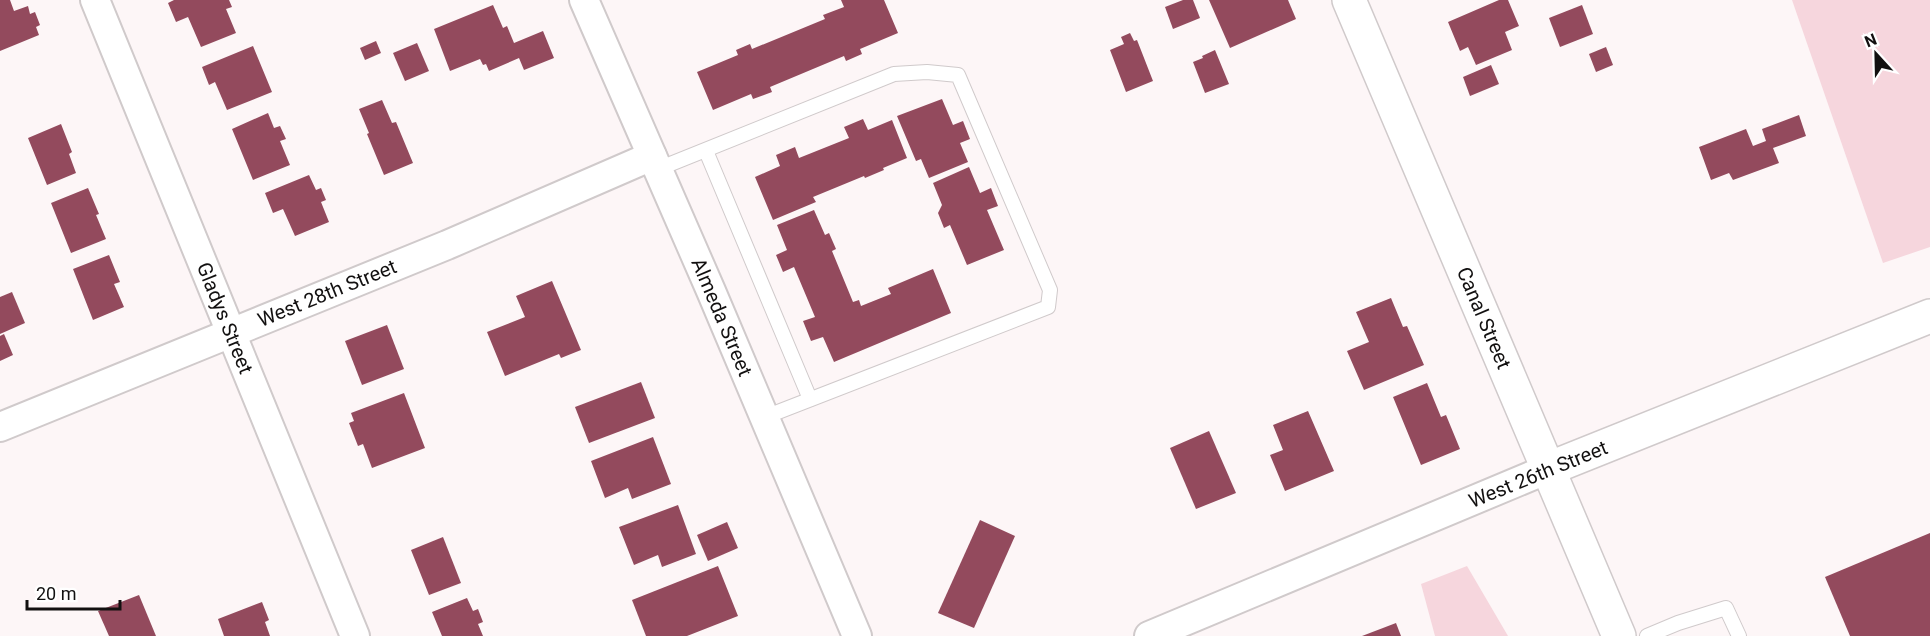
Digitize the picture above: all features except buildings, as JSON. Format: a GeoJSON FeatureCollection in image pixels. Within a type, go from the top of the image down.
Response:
{"type":"FeatureCollection","features":[{"type":"Feature","properties":{"kind":"street","name":"Gladys Street"},"geometry":{"type":"LineString","coordinates":[[95,0],[354,636]]}},
{"type":"Feature","properties":{"kind":"street","name":"Almeda Street"},"geometry":{"type":"LineString","coordinates":[[584,0],[765,417],[857,636]]}},
{"type":"Feature","properties":{"kind":"street","name":"Canal Street"},"geometry":{"type":"LineString","coordinates":[[1349,0],[1619,636]]}},
{"type":"Feature","properties":{"kind":"street","name":"West 28th Street"},"geometry":{"type":"LineString","coordinates":[[0,426],[655,162]]}},
{"type":"Feature","properties":{"kind":"street","name":"West 26th Street"},"geometry":{"type":"LineString","coordinates":[[1149,636],[1548,469],[1930,316]]}},
{"type":"Feature","properties":{"kind":"lane"},"geometry":{"type":"LineString","coordinates":[[655,162],[706,151],[894,74],[927,72],[958,75],[1050,290],[1048,307],[765,417]]}},
{"type":"Feature","properties":{"kind":"lane"},"geometry":{"type":"LineString","coordinates":[[706,151],[810,399]]}},
{"type":"Feature","properties":{"kind":"lane"},"geometry":{"type":"LineString","coordinates":[[1647,636],[1678,623],[1726,608],[1739,636]]}},
{"type":"Feature","properties":{"kind":"shaded area"},"geometry":{"type":"Polygon","coordinates":[[[1792,0],[1930,0],[1930,247],[1883,263],[1792,0]]]}},
{"type":"Feature","properties":{"kind":"shaded area"},"geometry":{"type":"Polygon","coordinates":[[[1467,566],[1508,636],[1435,636],[1421,584],[1467,566]]]}}]}
